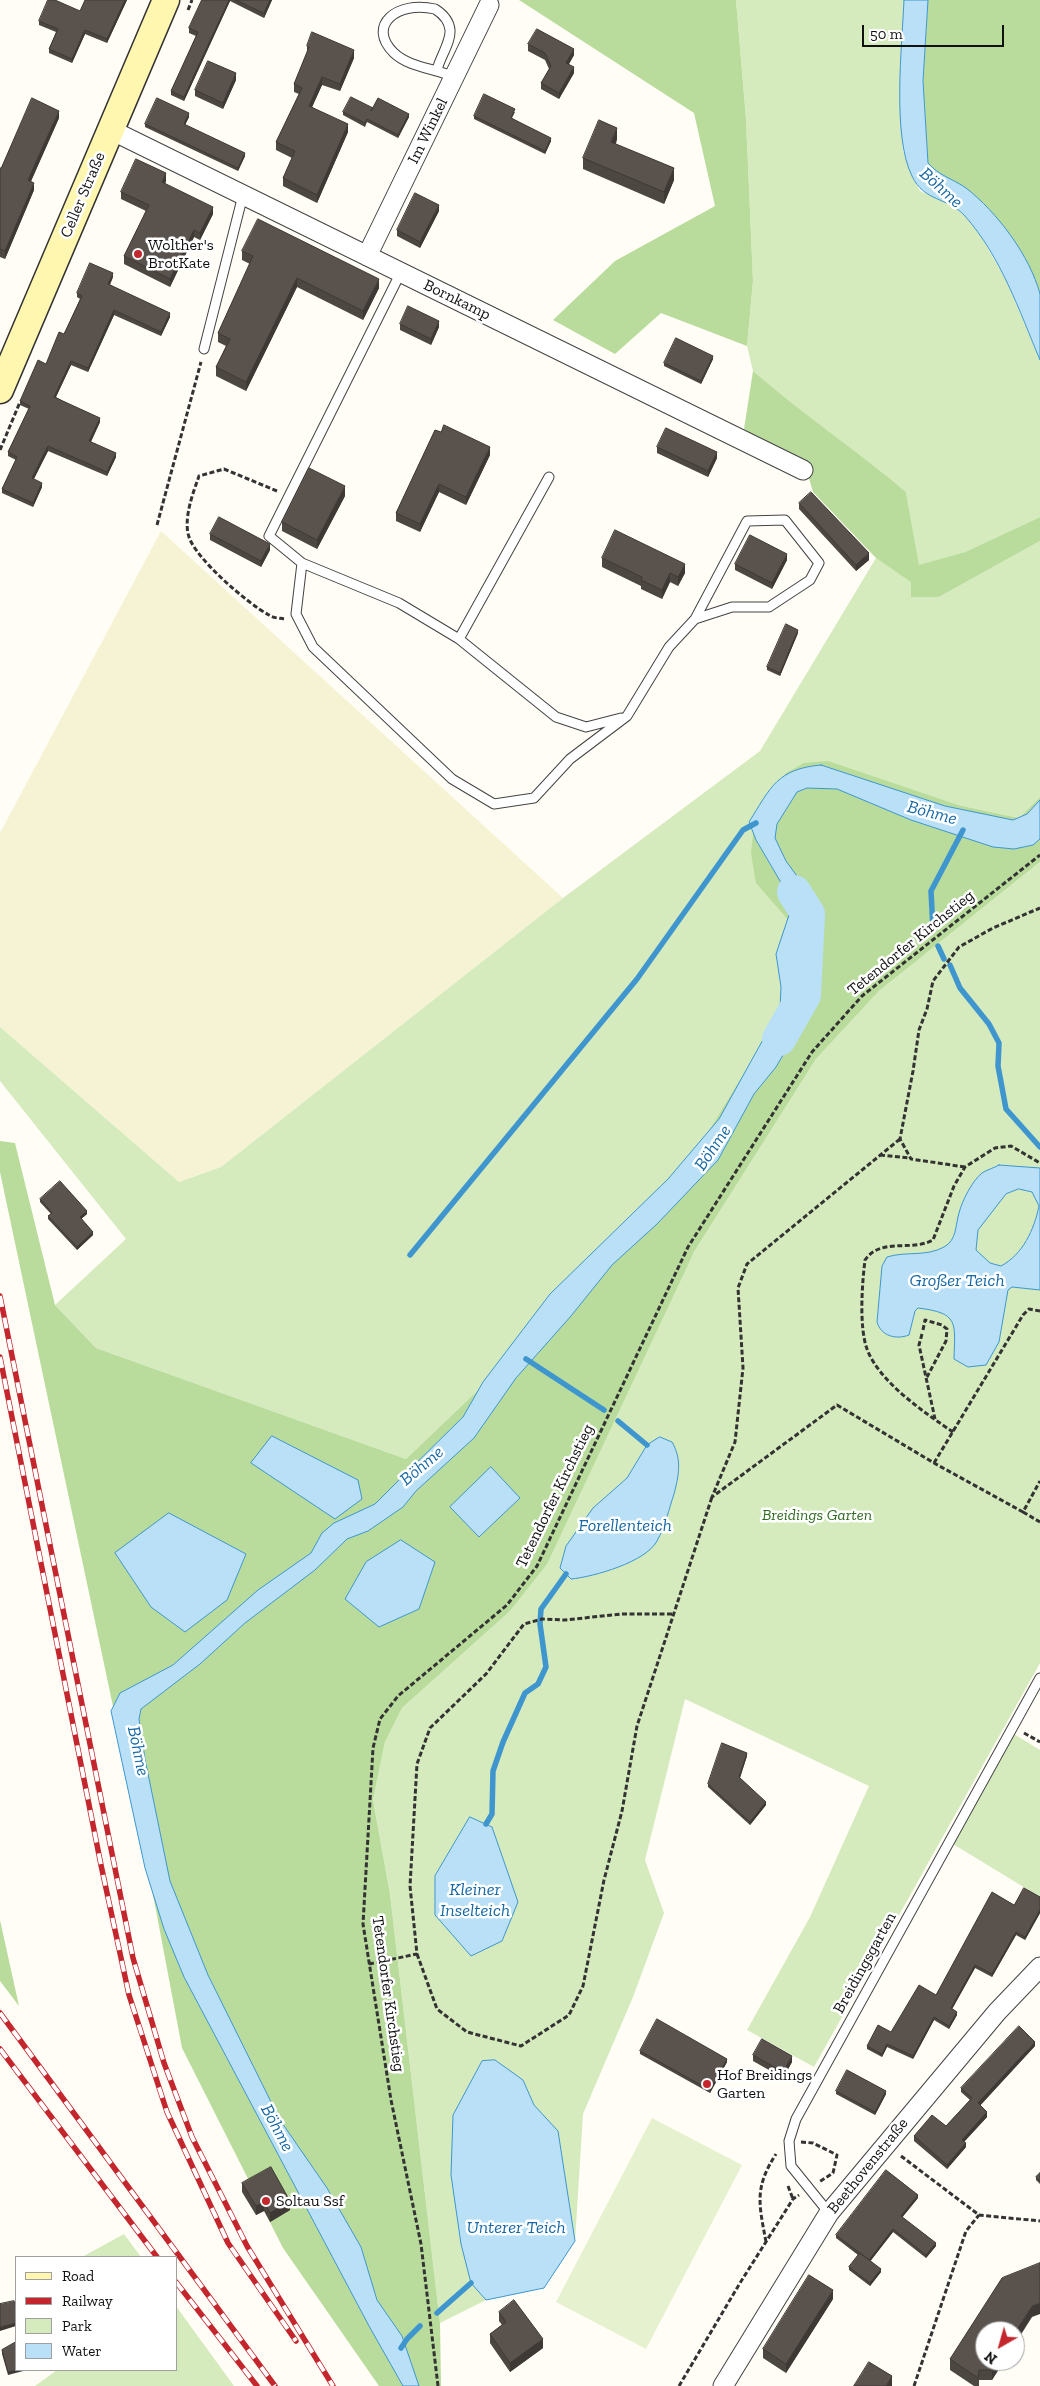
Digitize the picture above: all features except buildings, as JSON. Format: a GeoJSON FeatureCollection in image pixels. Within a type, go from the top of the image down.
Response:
{"type":"FeatureCollection","features":[{"type":"Feature","properties":{"kind":"main road","name":"Celler Straße"},"geometry":{"type":"LineString","coordinates":[[0,390],[166,0]]}},
{"type":"Feature","properties":{"kind":"street","name":"Im Winkel"},"geometry":{"type":"LineString","coordinates":[[367,256],[492,3]]}},
{"type":"Feature","properties":{"kind":"street","name":"Bornkamp"},"geometry":{"type":"LineString","coordinates":[[111,130],[804,470]]}},
{"type":"Feature","properties":{"kind":"street","name":"Beethovenstraße"},"geometry":{"type":"LineString","coordinates":[[723,2386],[829,2213],[884,2144],[997,2012],[1040,1967]]}},
{"type":"Feature","properties":{"kind":"lane"},"geometry":{"type":"LineString","coordinates":[[437,70],[450,32],[444,16],[431,7],[413,1],[404,1],[395,6],[384,23],[383,35],[386,44],[394,53],[407,62],[454,77]]}},
{"type":"Feature","properties":{"kind":"lane"},"geometry":{"type":"LineString","coordinates":[[204,349],[243,195]]}},
{"type":"Feature","properties":{"kind":"lane"},"geometry":{"type":"LineString","coordinates":[[401,272],[269,536],[302,564],[399,603],[459,639],[556,717],[586,727],[627,716]]}},
{"type":"Feature","properties":{"kind":"lane"},"geometry":{"type":"LineString","coordinates":[[459,639],[549,477]]}},
{"type":"Feature","properties":{"kind":"lane"},"geometry":{"type":"LineString","coordinates":[[302,564],[296,614],[313,647],[452,779],[494,804],[534,798],[570,759],[627,716],[669,647],[695,619],[747,521],[785,520],[819,563],[810,580],[769,607],[732,607],[695,619]]}},
{"type":"Feature","properties":{"kind":"lane","name":"Breidingsgarten"},"geometry":{"type":"LineString","coordinates":[[829,2213],[791,2166],[789,2141],[796,2119],[1040,1678]]}},
{"type":"Feature","properties":{"kind":"path"},"geometry":{"type":"LineString","coordinates":[[157,525],[204,349]]}},
{"type":"Feature","properties":{"kind":"path"},"geometry":{"type":"LineString","coordinates":[[289,496],[224,469],[199,476],[189,507],[189,536],[207,564],[242,595],[270,616],[284,619],[296,614]]}},
{"type":"Feature","properties":{"kind":"path","name":"Tetendorfer Kirchstieg"},"geometry":{"type":"LineString","coordinates":[[438,2386],[421,2244],[390,2100],[363,1924],[373,1748],[380,1719],[398,1696],[507,1605],[537,1566],[688,1247],[812,1052],[862,996],[1040,855]]}},
{"type":"Feature","properties":{"kind":"path"},"geometry":{"type":"LineString","coordinates":[[672,1614],[622,1614],[565,1620],[540,1619],[524,1624],[486,1674],[430,1728],[417,1764],[410,1886],[418,1954],[437,2009],[467,2032],[522,2046],[569,2014],[582,1986],[604,1880],[622,1811],[638,1726],[672,1614],[712,1496],[735,1442],[743,1368],[738,1288],[747,1264],[900,1139],[914,1071],[919,1030],[927,1009],[933,981],[958,947],[993,928],[1040,908]]}},
{"type":"Feature","properties":{"kind":"path"},"geometry":{"type":"LineString","coordinates":[[900,1139],[911,1158]]}},
{"type":"Feature","properties":{"kind":"path"},"geometry":{"type":"LineString","coordinates":[[953,1432],[935,1420],[879,1370],[867,1350],[863,1329],[863,1274],[865,1260],[871,1252],[882,1247],[925,1244],[932,1240],[954,1186],[965,1167],[1002,1145],[1011,1146],[1040,1163]]}},
{"type":"Feature","properties":{"kind":"path"},"geometry":{"type":"LineString","coordinates":[[880,1155],[965,1167]]}},
{"type":"Feature","properties":{"kind":"path"},"geometry":{"type":"LineString","coordinates":[[934,1463],[1023,1315],[1029,1309],[1040,1311]]}},
{"type":"Feature","properties":{"kind":"path"},"geometry":{"type":"LineString","coordinates":[[927,1377],[946,1341],[947,1329],[942,1324],[925,1320],[919,1345],[935,1420]]}},
{"type":"Feature","properties":{"kind":"path"},"geometry":{"type":"LineString","coordinates":[[712,1496],[837,1405],[934,1463],[1040,1522]]}},
{"type":"Feature","properties":{"kind":"path"},"geometry":{"type":"LineString","coordinates":[[1023,1512],[1040,1481]]}},
{"type":"Feature","properties":{"kind":"path"},"geometry":{"type":"LineString","coordinates":[[369,1964],[418,1954]]}},
{"type":"Feature","properties":{"kind":"path"},"geometry":{"type":"LineString","coordinates":[[884,2144],[979,2215],[1040,2221]]}},
{"type":"Feature","properties":{"kind":"path"},"geometry":{"type":"LineString","coordinates":[[914,2386],[966,2231],[979,2215]]}},
{"type":"Feature","properties":{"kind":"path"},"geometry":{"type":"LineString","coordinates":[[679,2386],[766,2242]]}},
{"type":"Feature","properties":{"kind":"shaded area"},"geometry":{"type":"Polygon","coordinates":[[[161,531],[563,898],[221,1167],[179,1182],[0,1027],[0,833],[161,531]]]}},
{"type":"Feature","properties":{"kind":"green space"},"geometry":{"type":"Polygon","coordinates":[[[519,0],[736,0],[746,119],[753,281],[747,346],[661,313],[615,354],[553,320],[615,261],[715,206],[694,113],[519,0]]]}},
{"type":"Feature","properties":{"kind":"green space"},"geometry":{"type":"Polygon","coordinates":[[[736,0],[904,0],[900,77],[903,151],[912,176],[920,191],[949,203],[963,214],[979,233],[1006,280],[1040,360],[1040,517],[965,552],[919,566],[906,492],[792,406],[753,371],[747,346],[753,281],[746,119],[736,0]]]}},
{"type":"Feature","properties":{"kind":"green space"},"geometry":{"type":"Polygon","coordinates":[[[928,0],[1040,0],[1040,295],[1021,252],[946,177],[935,171],[928,163],[923,81],[928,0]]]}},
{"type":"Feature","properties":{"kind":"green space"},"geometry":{"type":"Polygon","coordinates":[[[753,371],[906,492],[919,565],[965,552],[1040,517],[1040,541],[939,597],[911,597],[911,582],[876,558],[813,492],[806,468],[744,429],[753,371]]]}},
{"type":"Feature","properties":{"kind":"green space"},"geometry":{"type":"Polygon","coordinates":[[[1040,541],[1040,797],[1019,818],[958,805],[797,930],[795,989],[694,1155],[498,1371],[406,1459],[96,1348],[55,1305],[126,1239],[0,1081],[0,1027],[179,1182],[221,1167],[563,898],[760,751],[876,558],[939,597],[1040,541]]]}},
{"type":"Feature","properties":{"kind":"green space"},"geometry":{"type":"Polygon","coordinates":[[[828,761],[958,805],[1019,818],[1040,797],[1040,862],[879,991],[816,1059],[694,1252],[547,1564],[509,1612],[402,1708],[385,1742],[373,1800],[390,1894],[440,2323],[441,2386],[379,2386],[283,2248],[182,2048],[155,1905],[0,1172],[0,1141],[15,1143],[55,1305],[96,1348],[406,1459],[498,1371],[694,1155],[795,989],[797,930],[756,883],[751,853],[755,816],[786,773],[804,763],[828,761]]]}},
{"type":"Feature","properties":{"kind":"green space","name":"Breidings Garten"},"geometry":{"type":"Polygon","coordinates":[[[1040,862],[1040,1663],[814,2067],[747,2030],[810,1917],[869,1786],[685,1699],[645,1860],[664,1913],[633,1997],[583,2114],[575,2241],[544,2288],[486,2300],[440,2323],[390,1894],[373,1800],[385,1742],[402,1708],[509,1612],[694,1252],[816,1059],[879,991],[1040,862]]]}},
{"type":"Feature","properties":{"kind":"green space"},"geometry":{"type":"Polygon","coordinates":[[[1014,1734],[1040,1750],[1040,1897],[953,1844],[1014,1734]]]}},
{"type":"Feature","properties":{"kind":"green space"},"geometry":{"type":"Polygon","coordinates":[[[0,1920],[19,2006],[0,1981],[0,1920]]]}},
{"type":"Feature","properties":{"kind":"green space"},"geometry":{"type":"Polygon","coordinates":[[[652,2118],[742,2165],[646,2349],[556,2302],[652,2118]]]}},
{"type":"Feature","properties":{"kind":"green space"},"geometry":{"type":"Polygon","coordinates":[[[124,2234],[140,2256],[84,2256],[124,2234]]]}},
{"type":"Feature","properties":{"kind":"green space"},"geometry":{"type":"Polygon","coordinates":[[[178,2309],[234,2386],[35,2386],[56,2371],[178,2371],[178,2309]]]}},
{"type":"Feature","properties":{"kind":"water"},"geometry":{"type":"Polygon","coordinates":[[[904,0],[928,0],[923,81],[928,163],[936,171],[966,188],[989,209],[1011,236],[1029,265],[1040,294],[1040,360],[1017,303],[999,266],[978,232],[958,210],[923,191],[912,176],[906,159],[900,115],[900,66],[904,0]]]}},
{"type":"Feature","properties":{"kind":"water"},"geometry":{"type":"Polygon","coordinates":[[[821,765],[945,806],[1013,820],[1027,814],[1040,800],[1040,839],[1033,845],[1014,849],[993,847],[911,820],[837,789],[807,788],[797,792],[777,824],[775,838],[786,861],[802,883],[811,907],[810,924],[803,945],[802,1004],[789,1045],[776,1067],[754,1094],[718,1160],[657,1224],[612,1265],[571,1316],[516,1378],[474,1438],[416,1491],[403,1507],[368,1531],[347,1539],[315,1570],[245,1623],[200,1664],[141,1709],[139,1719],[145,1759],[170,1881],[208,1975],[280,2120],[327,2188],[361,2247],[377,2300],[402,2336],[419,2386],[403,2386],[369,2326],[184,1977],[164,1929],[145,1868],[111,1711],[120,1693],[173,1665],[258,1590],[311,1553],[322,1533],[334,1523],[375,1504],[463,1417],[483,1382],[550,1294],[668,1179],[719,1119],[780,1009],[781,987],[776,954],[793,903],[756,840],[749,822],[763,799],[777,782],[794,771],[821,765]]]}},
{"type":"Feature","properties":{"kind":"water","name":"Großer Teich"},"geometry":{"type":"Polygon","coordinates":[[[999,1165],[1040,1168],[1040,1290],[1012,1287],[1008,1290],[999,1342],[986,1365],[968,1367],[954,1359],[954,1328],[948,1317],[941,1313],[918,1308],[915,1311],[909,1335],[894,1337],[882,1331],[877,1322],[882,1266],[887,1257],[930,1252],[948,1244],[955,1232],[960,1208],[971,1186],[982,1173],[999,1165]],[[1019,1189],[1006,1194],[978,1230],[976,1250],[990,1263],[1001,1266],[1009,1261],[1016,1255],[1031,1232],[1039,1206],[1032,1192],[1019,1189]]]}},
{"type":"Feature","properties":{"kind":"water"},"geometry":{"type":"Polygon","coordinates":[[[272,1436],[358,1480],[362,1499],[335,1519],[251,1463],[272,1436]]]}},
{"type":"Feature","properties":{"kind":"water","name":"Forellenteich"},"geometry":{"type":"Polygon","coordinates":[[[660,1437],[672,1442],[679,1467],[674,1494],[665,1524],[657,1541],[651,1549],[631,1562],[605,1572],[571,1579],[560,1568],[566,1546],[593,1508],[627,1478],[647,1445],[660,1437]]]}},
{"type":"Feature","properties":{"kind":"water"},"geometry":{"type":"Polygon","coordinates":[[[491,1467],[520,1498],[479,1537],[450,1507],[491,1467]]]}},
{"type":"Feature","properties":{"kind":"water"},"geometry":{"type":"Polygon","coordinates":[[[169,1513],[246,1554],[227,1600],[185,1632],[151,1607],[115,1553],[169,1513]]]}},
{"type":"Feature","properties":{"kind":"water"},"geometry":{"type":"Polygon","coordinates":[[[401,1540],[435,1562],[419,1609],[379,1627],[345,1599],[366,1562],[401,1540]]]}},
{"type":"Feature","properties":{"kind":"water","name":"Kleiner Inselteich"},"geometry":{"type":"Polygon","coordinates":[[[470,1817],[492,1827],[518,1902],[502,1941],[471,1956],[435,1915],[435,1876],[470,1817]]]}},
{"type":"Feature","properties":{"kind":"water","name":"Unterer Teich"},"geometry":{"type":"Polygon","coordinates":[[[495,2060],[523,2080],[534,2105],[558,2131],[575,2241],[544,2288],[486,2300],[471,2283],[461,2244],[451,2175],[453,2115],[482,2061],[495,2060]]]}},
{"type":"Feature","properties":{"kind":"waterway"},"geometry":{"type":"LineString","coordinates":[[410,1255],[637,979],[743,830],[756,823]]}},
{"type":"Feature","properties":{"kind":"waterway"},"geometry":{"type":"LineString","coordinates":[[933,930],[931,891],[963,830]]}},
{"type":"Feature","properties":{"kind":"waterway","name":"Böhme"},"geometry":{"type":"LineString","coordinates":[[779,1039],[804,995],[808,914],[794,892]]}},
{"type":"Feature","properties":{"kind":"waterway"},"geometry":{"type":"LineString","coordinates":[[938,946],[944,959]]}},
{"type":"Feature","properties":{"kind":"waterway"},"geometry":{"type":"LineString","coordinates":[[950,965],[960,988],[989,1024],[999,1043],[998,1066],[1006,1109],[1040,1147]]}},
{"type":"Feature","properties":{"kind":"waterway"},"geometry":{"type":"LineString","coordinates":[[526,1359],[604,1410]]}},
{"type":"Feature","properties":{"kind":"waterway"},"geometry":{"type":"LineString","coordinates":[[618,1421],[647,1445]]}},
{"type":"Feature","properties":{"kind":"waterway"},"geometry":{"type":"LineString","coordinates":[[486,1824],[492,1814],[493,1771],[503,1742],[525,1693],[538,1684],[546,1667],[540,1624],[541,1609],[566,1574]]}},
{"type":"Feature","properties":{"kind":"waterway"},"geometry":{"type":"LineString","coordinates":[[437,2313],[471,2283]]}},
{"type":"Feature","properties":{"kind":"waterway"},"geometry":{"type":"LineString","coordinates":[[401,2348],[420,2326]]}},
{"type":"Feature","properties":{"kind":"railway"},"geometry":{"type":"LineString","coordinates":[[0,1296],[133,1958],[164,2063],[192,2137],[247,2246],[333,2386]]}},
{"type":"Feature","properties":{"kind":"railway"},"geometry":{"type":"LineString","coordinates":[[0,1357],[101,1865],[129,1995],[167,2112],[228,2243],[296,2341]]}},
{"type":"Feature","properties":{"kind":"railway"},"geometry":{"type":"LineString","coordinates":[[0,2013],[275,2386]]}},
{"type":"Feature","properties":{"kind":"railway"},"geometry":{"type":"LineString","coordinates":[[0,2049],[156,2256]]}},
{"type":"Feature","properties":{"kind":"railway"},"geometry":{"type":"LineString","coordinates":[[178,2285],[257,2386]]}},
{"type":"Feature","properties":{"kind":"place","name":"Wolther's BrotKate"},"geometry":{"type":"Point","coordinates":[138,254]}},
{"type":"Feature","properties":{"kind":"place","name":"Hof Breidings Garten"},"geometry":{"type":"Point","coordinates":[707,2084]}},
{"type":"Feature","properties":{"kind":"place","name":"Soltau Ssf"},"geometry":{"type":"Point","coordinates":[266,2201]}}]}
